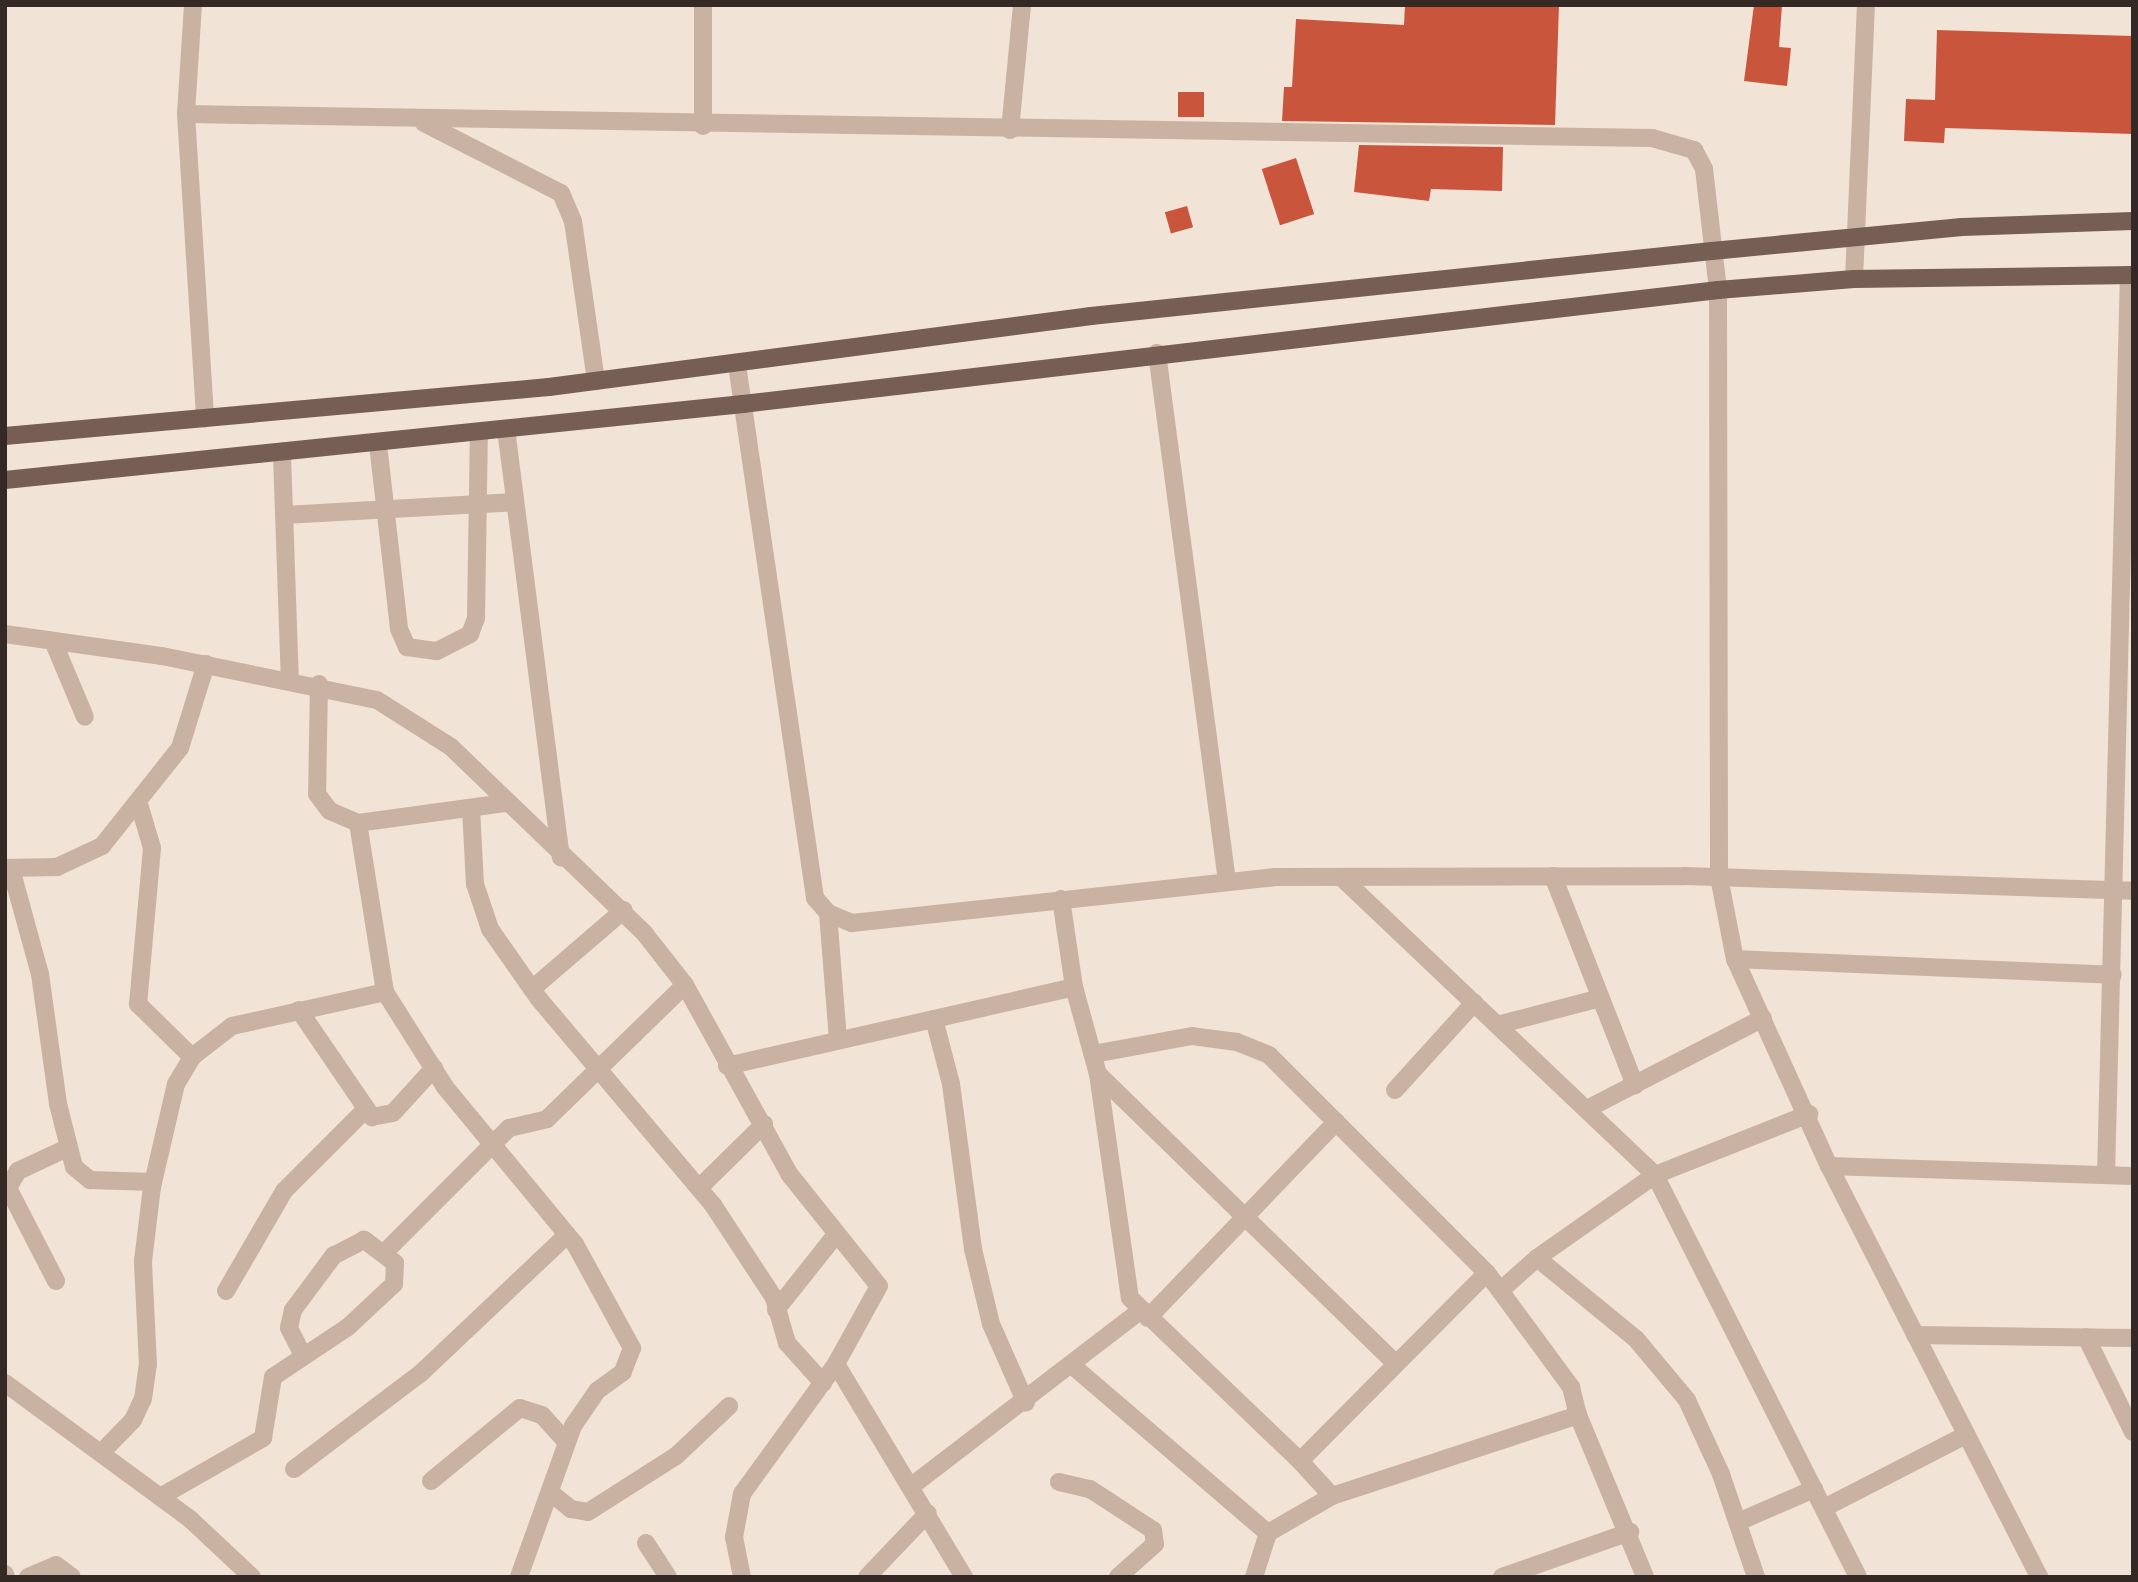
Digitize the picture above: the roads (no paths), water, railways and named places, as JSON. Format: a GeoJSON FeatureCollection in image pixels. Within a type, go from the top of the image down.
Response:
{"type":"FeatureCollection","features":[{"type":"Feature","properties":{"kind":"main road"},"geometry":{"type":"LineString","coordinates":[[5,436],[596,381],[737,365],[1091,316],[1712,251],[1854,238],[2133,221]]}},
{"type":"Feature","properties":{"kind":"main road"},"geometry":{"type":"LineString","coordinates":[[5,480],[282,455],[743,404],[1157,353],[1718,290],[1854,279],[2131,275]]}},
{"type":"Feature","properties":{"kind":"street"},"geometry":{"type":"LineString","coordinates":[[193,5],[186,114],[205,418]]}},
{"type":"Feature","properties":{"kind":"street"},"geometry":{"type":"LineString","coordinates":[[703,5],[703,126]]}},
{"type":"Feature","properties":{"kind":"street"},"geometry":{"type":"LineString","coordinates":[[1010,130],[1022,5]]}},
{"type":"Feature","properties":{"kind":"street"},"geometry":{"type":"LineString","coordinates":[[1854,279],[1866,5]]}},
{"type":"Feature","properties":{"kind":"street"},"geometry":{"type":"LineString","coordinates":[[186,114],[703,126],[1677,141],[1694,149],[1704,169],[1718,290],[1719,877],[1735,959],[1809,1114],[1829,1166],[2039,1577]]}},
{"type":"Feature","properties":{"kind":"street"},"geometry":{"type":"LineString","coordinates":[[417,120],[561,193],[573,220],[596,381]]}},
{"type":"Feature","properties":{"kind":"street"},"geometry":{"type":"LineString","coordinates":[[2106,1175],[2113,975],[2124,891],[2131,275]]}},
{"type":"Feature","properties":{"kind":"street"},"geometry":{"type":"LineString","coordinates":[[1157,353],[1227,881]]}},
{"type":"Feature","properties":{"kind":"street"},"geometry":{"type":"LineString","coordinates":[[737,365],[815,898],[828,913],[852,923],[1227,881],[1341,877],[1719,877],[2124,891]]}},
{"type":"Feature","properties":{"kind":"street"},"geometry":{"type":"LineString","coordinates":[[506,429],[561,857]]}},
{"type":"Feature","properties":{"kind":"street"},"geometry":{"type":"LineString","coordinates":[[378,444],[399,629],[407,646],[437,651],[470,634],[476,618],[480,504],[479,432]]}},
{"type":"Feature","properties":{"kind":"street"},"geometry":{"type":"LineString","coordinates":[[282,455],[290,679]]}},
{"type":"Feature","properties":{"kind":"street"},"geometry":{"type":"LineString","coordinates":[[284,515],[515,502]]}},
{"type":"Feature","properties":{"kind":"street"},"geometry":{"type":"LineString","coordinates":[[5,634],[319,684],[377,700],[423,727],[561,857],[624,909],[685,985],[727,1066],[764,1124],[790,1175],[834,1237],[869,1267],[879,1286],[836,1364],[742,1494],[734,1537],[742,1577]]}},
{"type":"Feature","properties":{"kind":"street"},"geometry":{"type":"LineString","coordinates":[[53,641],[85,717]]}},
{"type":"Feature","properties":{"kind":"street"},"geometry":{"type":"LineString","coordinates":[[153,1182],[90,1180],[74,1167],[67,1148],[40,974],[8,869],[84,859],[139,804],[180,748],[206,664]]}},
{"type":"Feature","properties":{"kind":"street"},"geometry":{"type":"LineString","coordinates":[[319,684],[317,794],[330,811],[358,823],[505,803]]}},
{"type":"Feature","properties":{"kind":"street"},"geometry":{"type":"LineString","coordinates":[[139,804],[152,848],[138,1004],[192,1056]]}},
{"type":"Feature","properties":{"kind":"street"},"geometry":{"type":"LineString","coordinates":[[471,807],[481,907],[532,989],[700,1188],[776,1310],[787,1343],[823,1383]]}},
{"type":"Feature","properties":{"kind":"street"},"geometry":{"type":"LineString","coordinates":[[358,823],[385,992],[434,1068],[567,1235],[632,1348],[623,1372],[585,1405],[566,1442],[551,1493],[519,1577]]}},
{"type":"Feature","properties":{"kind":"street"},"geometry":{"type":"LineString","coordinates":[[1553,876],[1634,1084]]}},
{"type":"Feature","properties":{"kind":"street"},"geometry":{"type":"LineString","coordinates":[[1341,877],[1656,1175],[1858,1577]]}},
{"type":"Feature","properties":{"kind":"street"},"geometry":{"type":"LineString","coordinates":[[1061,899],[1074,988],[1098,1074],[1130,1298],[1300,1461],[1332,1496]]}},
{"type":"Feature","properties":{"kind":"street"},"geometry":{"type":"LineString","coordinates":[[532,989],[624,909]]}},
{"type":"Feature","properties":{"kind":"street"},"geometry":{"type":"LineString","coordinates":[[828,913],[838,1039]]}},
{"type":"Feature","properties":{"kind":"street"},"geometry":{"type":"LineString","coordinates":[[1735,959],[2113,975]]}},
{"type":"Feature","properties":{"kind":"street"},"geometry":{"type":"LineString","coordinates":[[384,1253],[516,1125],[547,1119],[685,985]]}},
{"type":"Feature","properties":{"kind":"street"},"geometry":{"type":"LineString","coordinates":[[727,1066],[1074,988]]}},
{"type":"Feature","properties":{"kind":"street"},"geometry":{"type":"LineString","coordinates":[[102,1453],[133,1420],[147,1381],[143,1261],[153,1182],[176,1084],[192,1056],[232,1026],[385,992]]}},
{"type":"Feature","properties":{"kind":"street"},"geometry":{"type":"LineString","coordinates":[[1497,1025],[1601,998]]}},
{"type":"Feature","properties":{"kind":"street"},"geometry":{"type":"LineString","coordinates":[[1395,1090],[1474,1003]]}},
{"type":"Feature","properties":{"kind":"street"},"geometry":{"type":"LineString","coordinates":[[299,1010],[372,1117],[393,1114],[434,1068]]}},
{"type":"Feature","properties":{"kind":"street"},"geometry":{"type":"LineString","coordinates":[[1587,1109],[1763,1018]]}},
{"type":"Feature","properties":{"kind":"street"},"geometry":{"type":"LineString","coordinates":[[934,1019],[951,1084],[973,1249],[990,1324],[1026,1402]]}},
{"type":"Feature","properties":{"kind":"street"},"geometry":{"type":"LineString","coordinates":[[1093,1054],[1192,1036],[1237,1042],[1269,1055],[1488,1273],[1571,1387],[1578,1415],[1630,1532],[1645,1577]]}},
{"type":"Feature","properties":{"kind":"street"},"geometry":{"type":"LineString","coordinates":[[1098,1074],[1394,1362]]}},
{"type":"Feature","properties":{"kind":"street"},"geometry":{"type":"LineString","coordinates":[[226,1291],[284,1191],[365,1110]]}},
{"type":"Feature","properties":{"kind":"street"},"geometry":{"type":"LineString","coordinates":[[1501,1290],[1537,1258],[1656,1175],[1809,1114]]}},
{"type":"Feature","properties":{"kind":"street"},"geometry":{"type":"LineString","coordinates":[[913,1485],[1144,1314],[1245,1217],[1336,1122]]}},
{"type":"Feature","properties":{"kind":"street"},"geometry":{"type":"LineString","coordinates":[[700,1188],[764,1124]]}},
{"type":"Feature","properties":{"kind":"street"},"geometry":{"type":"LineString","coordinates":[[56,1281],[8,1188],[18,1171],[67,1148]]}},
{"type":"Feature","properties":{"kind":"street"},"geometry":{"type":"LineString","coordinates":[[1829,1166],[2133,1176]]}},
{"type":"Feature","properties":{"kind":"street"},"geometry":{"type":"LineString","coordinates":[[294,1469],[421,1373],[567,1235]]}},
{"type":"Feature","properties":{"kind":"street"},"geometry":{"type":"LineString","coordinates":[[776,1310],[834,1237]]}},
{"type":"Feature","properties":{"kind":"street"},"geometry":{"type":"LineString","coordinates":[[160,1497],[264,1438],[273,1377],[357,1320],[394,1284],[395,1263],[384,1253],[357,1239],[334,1255],[290,1318],[303,1355]]}},
{"type":"Feature","properties":{"kind":"street"},"geometry":{"type":"LineString","coordinates":[[1537,1258],[1636,1339],[1687,1400],[1738,1522],[1756,1577]]}},
{"type":"Feature","properties":{"kind":"street"},"geometry":{"type":"LineString","coordinates":[[1300,1461],[1394,1362],[1488,1273]]}},
{"type":"Feature","properties":{"kind":"street"},"geometry":{"type":"LineString","coordinates":[[1915,1335],[2133,1338]]}},
{"type":"Feature","properties":{"kind":"street"},"geometry":{"type":"LineString","coordinates":[[2086,1337],[2133,1433]]}},
{"type":"Feature","properties":{"kind":"street"},"geometry":{"type":"LineString","coordinates":[[836,1364],[913,1485],[964,1577]]}},
{"type":"Feature","properties":{"kind":"street"},"geometry":{"type":"LineString","coordinates":[[1074,1367],[1268,1533]]}},
{"type":"Feature","properties":{"kind":"street"},"geometry":{"type":"LineString","coordinates":[[5,1383],[160,1497],[252,1577]]}},
{"type":"Feature","properties":{"kind":"street"},"geometry":{"type":"LineString","coordinates":[[551,1493],[571,1509],[588,1512],[676,1456],[729,1406]]}},
{"type":"Feature","properties":{"kind":"street"},"geometry":{"type":"LineString","coordinates":[[431,1481],[520,1409],[542,1415],[566,1442]]}},
{"type":"Feature","properties":{"kind":"street"},"geometry":{"type":"LineString","coordinates":[[1254,1577],[1268,1533],[1332,1496],[1578,1415]]}},
{"type":"Feature","properties":{"kind":"street"},"geometry":{"type":"LineString","coordinates":[[1824,1508],[1966,1434]]}},
{"type":"Feature","properties":{"kind":"street"},"geometry":{"type":"LineString","coordinates":[[1059,1482],[1090,1489],[1153,1530],[1155,1544],[1138,1570],[1118,1577]]}},
{"type":"Feature","properties":{"kind":"street"},"geometry":{"type":"LineString","coordinates":[[1738,1522],[1814,1489]]}},
{"type":"Feature","properties":{"kind":"street"},"geometry":{"type":"LineString","coordinates":[[867,1577],[929,1513]]}},
{"type":"Feature","properties":{"kind":"street"},"geometry":{"type":"LineString","coordinates":[[1502,1577],[1630,1532]]}},
{"type":"Feature","properties":{"kind":"street"},"geometry":{"type":"LineString","coordinates":[[646,1543],[668,1577]]}},
{"type":"Feature","properties":{"kind":"street"},"geometry":{"type":"LineString","coordinates":[[28,1577],[56,1565],[72,1577]]}}]}
